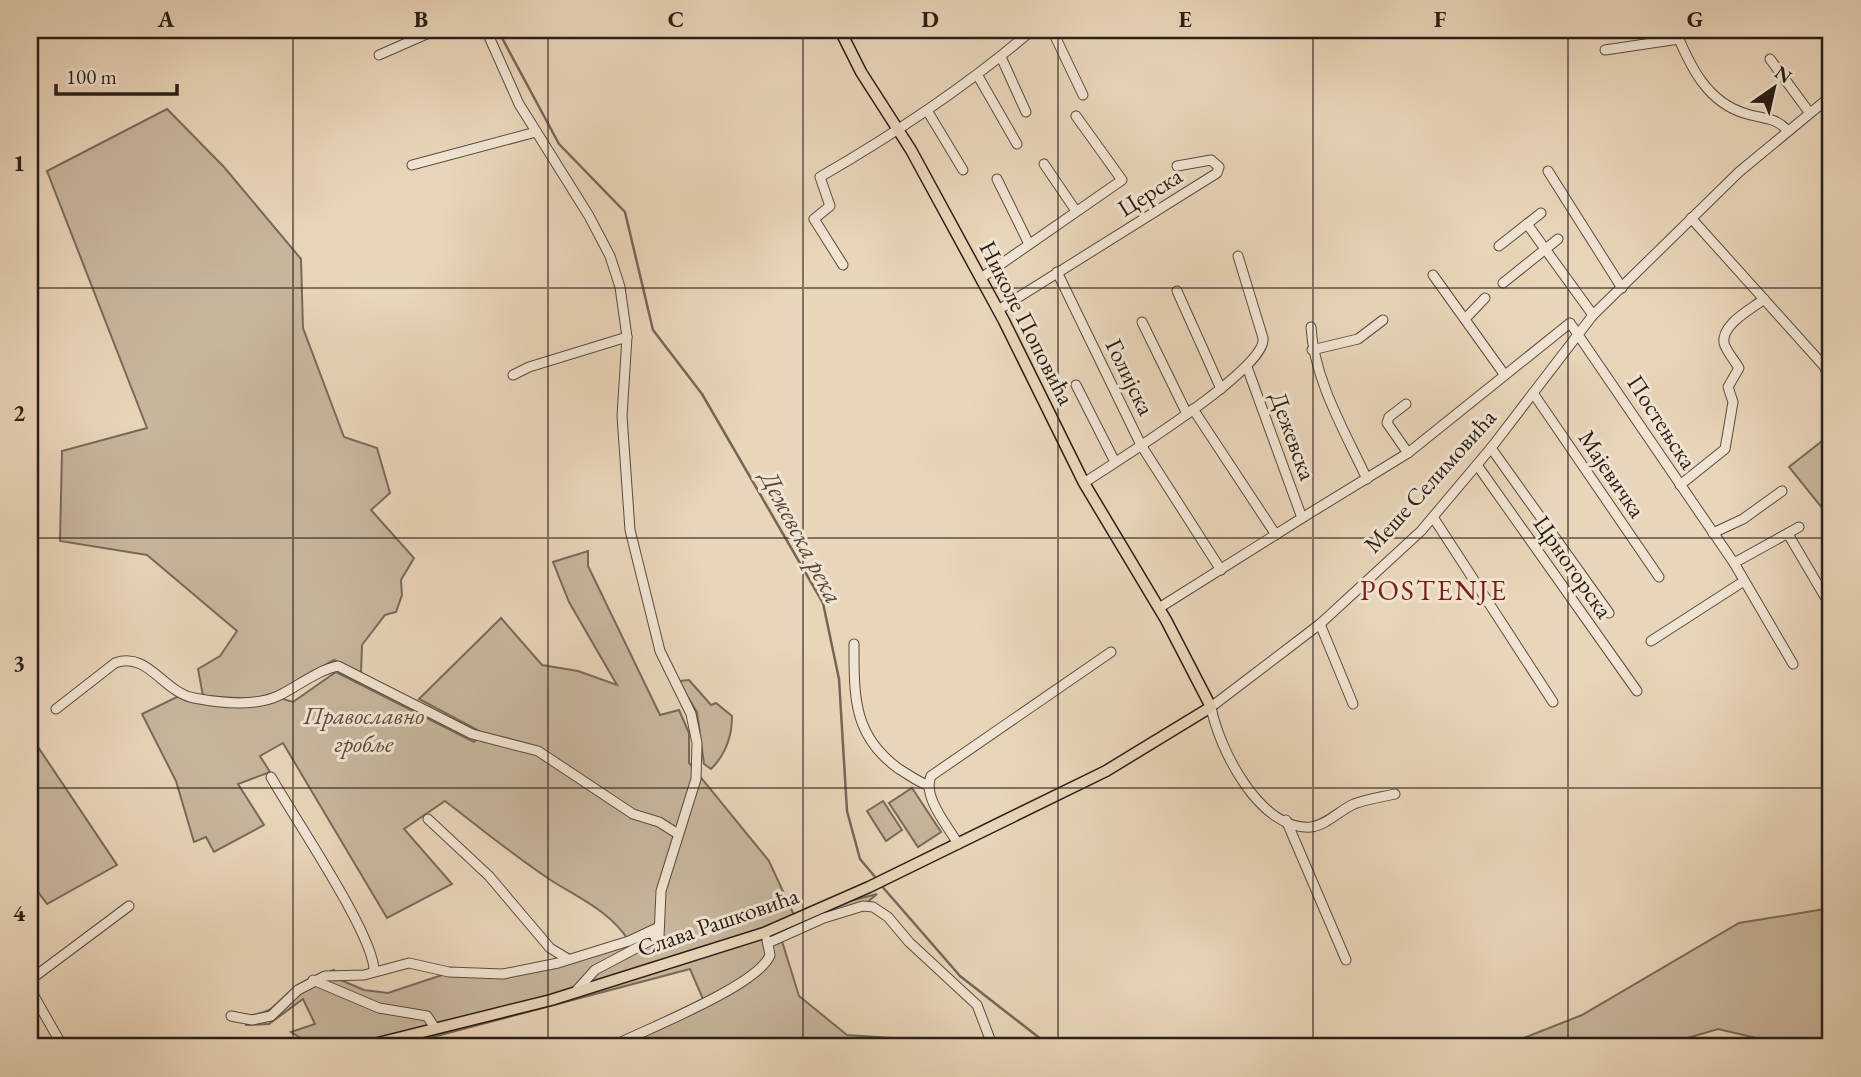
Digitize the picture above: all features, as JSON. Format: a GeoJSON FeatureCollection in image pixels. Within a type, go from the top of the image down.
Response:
{"type":"FeatureCollection","features":[{"type":"Feature","properties":{"kind":"main road","name":"Николе Поповића"},"geometry":{"type":"LineString","coordinates":[[840,30],[861,72],[899,132],[981,278],[1084,483],[1159,608],[1211,707]]}},
{"type":"Feature","properties":{"kind":"main road","name":"Меше Селимовића"},"geometry":{"type":"LineString","coordinates":[[902,872],[1105,771],[1211,707]]}},
{"type":"Feature","properties":{"kind":"main road","name":"Слава Рашковића"},"geometry":{"type":"LineString","coordinates":[[362,1047],[513,1010],[766,938],[902,872]]}},
{"type":"Feature","properties":{"kind":"street"},"geometry":{"type":"LineString","coordinates":[[379,55],[436,30]]}},
{"type":"Feature","properties":{"kind":"street","name":"Слава Рашковића"},"geometry":{"type":"LineString","coordinates":[[486,30],[519,104],[554,156],[610,256],[620,287],[627,337],[622,416],[630,530],[660,652],[691,714],[697,743],[696,779],[661,891],[659,936],[595,970],[577,990]]}},
{"type":"Feature","properties":{"kind":"street"},"geometry":{"type":"LineString","coordinates":[[843,265],[814,219],[830,206],[820,177],[899,132],[928,112],[978,76],[1032,30]]}},
{"type":"Feature","properties":{"kind":"street"},"geometry":{"type":"LineString","coordinates":[[1052,30],[1083,95]]}},
{"type":"Feature","properties":{"kind":"street"},"geometry":{"type":"LineString","coordinates":[[1605,50],[1677,34],[1696,75],[1721,101],[1739,112],[1778,120],[1787,130]]}},
{"type":"Feature","properties":{"kind":"street"},"geometry":{"type":"LineString","coordinates":[[1001,57],[1026,112]]}},
{"type":"Feature","properties":{"kind":"street"},"geometry":{"type":"LineString","coordinates":[[1770,59],[1809,112]]}},
{"type":"Feature","properties":{"kind":"street"},"geometry":{"type":"LineString","coordinates":[[978,76],[1017,144]]}},
{"type":"Feature","properties":{"kind":"street","name":"Меше Селимовића"},"geometry":{"type":"LineString","coordinates":[[1211,707],[1320,624],[1433,517],[1491,448],[1593,315],[1691,218],[1787,130],[1831,96]]}},
{"type":"Feature","properties":{"kind":"street"},"geometry":{"type":"LineString","coordinates":[[928,112],[963,170]]}},
{"type":"Feature","properties":{"kind":"street"},"geometry":{"type":"LineString","coordinates":[[981,278],[1122,180],[1076,116]]}},
{"type":"Feature","properties":{"kind":"street"},"geometry":{"type":"LineString","coordinates":[[412,164],[536,132]]}},
{"type":"Feature","properties":{"kind":"street","name":"Церска"},"geometry":{"type":"LineString","coordinates":[[998,310],[1217,173],[1219,167],[1211,160],[1177,166]]}},
{"type":"Feature","properties":{"kind":"street"},"geometry":{"type":"LineString","coordinates":[[1044,164],[1076,211]]}},
{"type":"Feature","properties":{"kind":"street"},"geometry":{"type":"LineString","coordinates":[[1548,171],[1622,288]]}},
{"type":"Feature","properties":{"kind":"street"},"geometry":{"type":"LineString","coordinates":[[997,179],[1029,244]]}},
{"type":"Feature","properties":{"kind":"street"},"geometry":{"type":"LineString","coordinates":[[1499,246],[1541,213]]}},
{"type":"Feature","properties":{"kind":"street"},"geometry":{"type":"LineString","coordinates":[[1691,218],[1824,366],[1831,383]]}},
{"type":"Feature","properties":{"kind":"street"},"geometry":{"type":"LineString","coordinates":[[1527,224],[1593,315]]}},
{"type":"Feature","properties":{"kind":"street"},"geometry":{"type":"LineString","coordinates":[[1503,283],[1558,239]]}},
{"type":"Feature","properties":{"kind":"street","name":"Голијска"},"geometry":{"type":"LineString","coordinates":[[1084,483],[1221,388],[1247,367],[1265,345],[1238,256]]}},
{"type":"Feature","properties":{"kind":"street","name":"Голијска"},"geometry":{"type":"LineString","coordinates":[[1058,272],[1141,445]]}},
{"type":"Feature","properties":{"kind":"street"},"geometry":{"type":"LineString","coordinates":[[1433,275],[1504,374]]}},
{"type":"Feature","properties":{"kind":"street"},"geometry":{"type":"LineString","coordinates":[[1177,290],[1221,388]]}},
{"type":"Feature","properties":{"kind":"street"},"geometry":{"type":"LineString","coordinates":[[1465,319],[1485,298]]}},
{"type":"Feature","properties":{"kind":"street"},"geometry":{"type":"LineString","coordinates":[[1680,485],[1725,449],[1733,402],[1728,387],[1739,368],[1724,343],[1725,334],[1737,320],[1764,299]]}},
{"type":"Feature","properties":{"kind":"street"},"geometry":{"type":"LineString","coordinates":[[1312,350],[1358,340],[1383,320]]}},
{"type":"Feature","properties":{"kind":"street","name":"Голијска"},"geometry":{"type":"LineString","coordinates":[[1142,322],[1190,411]]}},
{"type":"Feature","properties":{"kind":"street","name":"Дежевска"},"geometry":{"type":"LineString","coordinates":[[1159,608],[1408,453],[1568,323],[1579,332]]}},
{"type":"Feature","properties":{"kind":"street","name":"Дежевска"},"geometry":{"type":"LineString","coordinates":[[1311,327],[1312,350],[1338,418],[1367,479]]}},
{"type":"Feature","properties":{"kind":"street","name":"Постењска"},"geometry":{"type":"LineString","coordinates":[[1579,332],[1734,564],[1793,664]]}},
{"type":"Feature","properties":{"kind":"street"},"geometry":{"type":"LineString","coordinates":[[513,375],[529,367],[627,337]]}},
{"type":"Feature","properties":{"kind":"street","name":"Дежевска"},"geometry":{"type":"LineString","coordinates":[[1247,367],[1302,518]]}},
{"type":"Feature","properties":{"kind":"street","name":"Голијска"},"geometry":{"type":"LineString","coordinates":[[1076,385],[1115,462]]}},
{"type":"Feature","properties":{"kind":"street","name":"Мајевичка"},"geometry":{"type":"LineString","coordinates":[[1533,393],[1659,578]]}},
{"type":"Feature","properties":{"kind":"street"},"geometry":{"type":"LineString","coordinates":[[1406,404],[1389,417],[1387,423],[1408,453]]}},
{"type":"Feature","properties":{"kind":"street"},"geometry":{"type":"LineString","coordinates":[[1190,411],[1276,535]]}},
{"type":"Feature","properties":{"kind":"street"},"geometry":{"type":"LineString","coordinates":[[1141,445],[1221,570]]}},
{"type":"Feature","properties":{"kind":"street"},"geometry":{"type":"LineString","coordinates":[[1491,448],[1609,613]]}},
{"type":"Feature","properties":{"kind":"street","name":"Црногорска"},"geometry":{"type":"LineString","coordinates":[[1477,465],[1637,691]]}},
{"type":"Feature","properties":{"kind":"street"},"geometry":{"type":"LineString","coordinates":[[1713,533],[1742,519],[1782,491]]}},
{"type":"Feature","properties":{"kind":"street"},"geometry":{"type":"LineString","coordinates":[[1433,517],[1553,702]]}},
{"type":"Feature","properties":{"kind":"street"},"geometry":{"type":"LineString","coordinates":[[1734,564],[1799,527]]}},
{"type":"Feature","properties":{"kind":"street"},"geometry":{"type":"LineString","coordinates":[[1788,534],[1831,607]]}},
{"type":"Feature","properties":{"kind":"street"},"geometry":{"type":"LineString","coordinates":[[1651,641],[1744,581]]}},
{"type":"Feature","properties":{"kind":"street"},"geometry":{"type":"LineString","coordinates":[[1320,624],[1353,704]]}},
{"type":"Feature","properties":{"kind":"street"},"geometry":{"type":"LineString","coordinates":[[854,644],[859,716],[865,734],[880,754],[928,785],[958,844]]}},
{"type":"Feature","properties":{"kind":"street"},"geometry":{"type":"LineString","coordinates":[[928,785],[931,776],[1111,652]]}},
{"type":"Feature","properties":{"kind":"street"},"geometry":{"type":"LineString","coordinates":[[56,709],[115,663],[125,660],[138,660],[170,688],[191,697],[251,703],[276,697],[338,666],[472,734],[538,751],[633,814],[659,822],[678,834]]}},
{"type":"Feature","properties":{"kind":"street"},"geometry":{"type":"LineString","coordinates":[[1211,707],[1219,738],[1243,784],[1286,820],[1311,827],[1355,804],[1395,794]]}},
{"type":"Feature","properties":{"kind":"street"},"geometry":{"type":"LineString","coordinates":[[271,777],[302,826],[358,927],[372,958],[374,972]]}},
{"type":"Feature","properties":{"kind":"street"},"geometry":{"type":"LineString","coordinates":[[428,819],[489,876],[550,948],[568,959]]}},
{"type":"Feature","properties":{"kind":"street"},"geometry":{"type":"LineString","coordinates":[[1286,820],[1346,960]]}},
{"type":"Feature","properties":{"kind":"street"},"geometry":{"type":"LineString","coordinates":[[30,980],[129,906]]}},
{"type":"Feature","properties":{"kind":"street","name":"Слава Рашковића"},"geometry":{"type":"LineString","coordinates":[[621,1045],[759,972],[769,959],[766,938],[863,906],[873,907],[888,917],[909,942],[977,1005],[993,1047]]}},
{"type":"Feature","properties":{"kind":"street","name":"Слава Рашковића"},"geometry":{"type":"LineString","coordinates":[[313,980],[328,975],[374,972],[409,963],[449,972],[497,974],[568,959],[629,941],[659,926]]}},
{"type":"Feature","properties":{"kind":"street"},"geometry":{"type":"LineString","coordinates":[[231,1016],[252,1020],[271,1016],[313,980],[379,1008],[426,1016],[435,1028]]}},
{"type":"Feature","properties":{"kind":"street"},"geometry":{"type":"LineString","coordinates":[[30,989],[63,1047]]}},
{"type":"Feature","properties":{"kind":"green space"},"geometry":{"type":"Polygon","coordinates":[[[167,109],[224,167],[301,259],[303,328],[344,437],[377,448],[390,493],[371,510],[414,558],[401,580],[402,595],[396,612],[385,615],[362,645],[361,673],[334,660],[275,694],[253,699],[203,696],[198,669],[220,656],[237,631],[147,555],[60,541],[62,451],[147,428],[47,171],[167,109]]]}},
{"type":"Feature","properties":{"kind":"green space"},"geometry":{"type":"Polygon","coordinates":[[[1831,434],[1831,519],[1789,467],[1831,434]]]}},
{"type":"Feature","properties":{"kind":"green space","name":"Православно гробље"},"geometry":{"type":"Polygon","coordinates":[[[588,551],[588,566],[660,715],[679,710],[689,733],[689,763],[769,861],[794,915],[877,894],[863,906],[781,938],[799,996],[847,1035],[937,1041],[939,1047],[618,1047],[615,1042],[703,999],[690,969],[395,1047],[315,1047],[291,1032],[315,1024],[303,999],[269,1024],[246,1025],[246,1016],[269,1010],[302,983],[334,970],[336,978],[364,990],[388,993],[442,975],[497,974],[629,941],[603,913],[509,851],[445,801],[404,829],[452,884],[387,918],[283,743],[260,756],[270,772],[238,784],[264,825],[214,852],[206,837],[194,842],[176,781],[142,714],[183,694],[253,702],[276,697],[293,702],[336,672],[474,742],[483,733],[419,699],[501,618],[542,665],[578,671],[617,685],[569,602],[553,562],[588,551]]]}},
{"type":"Feature","properties":{"kind":"green space"},"geometry":{"type":"Polygon","coordinates":[[[689,680],[711,705],[716,703],[732,716],[727,745],[711,769],[704,764],[697,712],[678,681],[689,680]]]}},
{"type":"Feature","properties":{"kind":"green space"},"geometry":{"type":"Polygon","coordinates":[[[30,735],[117,865],[47,904],[30,881],[30,735]]]}},
{"type":"Feature","properties":{"kind":"green space"},"geometry":{"type":"Polygon","coordinates":[[[912,788],[941,832],[918,847],[889,803],[912,788]]]}},
{"type":"Feature","properties":{"kind":"green space"},"geometry":{"type":"Polygon","coordinates":[[[883,801],[902,830],[886,841],[867,811],[883,801]]]}},
{"type":"Feature","properties":{"kind":"green space"},"geometry":{"type":"Polygon","coordinates":[[[1831,908],[1831,1047],[1795,1047],[1718,1029],[1657,1047],[1501,1047],[1582,1015],[1739,923],[1831,908]]]}},
{"type":"Feature","properties":{"kind":"waterway","name":"Дежевска река"},"geometry":{"type":"LineString","coordinates":[[501,30],[501,36],[559,144],[625,212],[653,330],[702,394],[823,603],[839,679],[847,811],[860,859],[876,878]]}},
{"type":"Feature","properties":{"kind":"waterway","name":"Дежевска река"},"geometry":{"type":"LineString","coordinates":[[880,884],[960,976],[1051,1047]]}},
{"type":"Feature","properties":{"kind":"district","name":"POSTENJE"},"geometry":{"type":"Point","coordinates":[1434,590]}}]}
